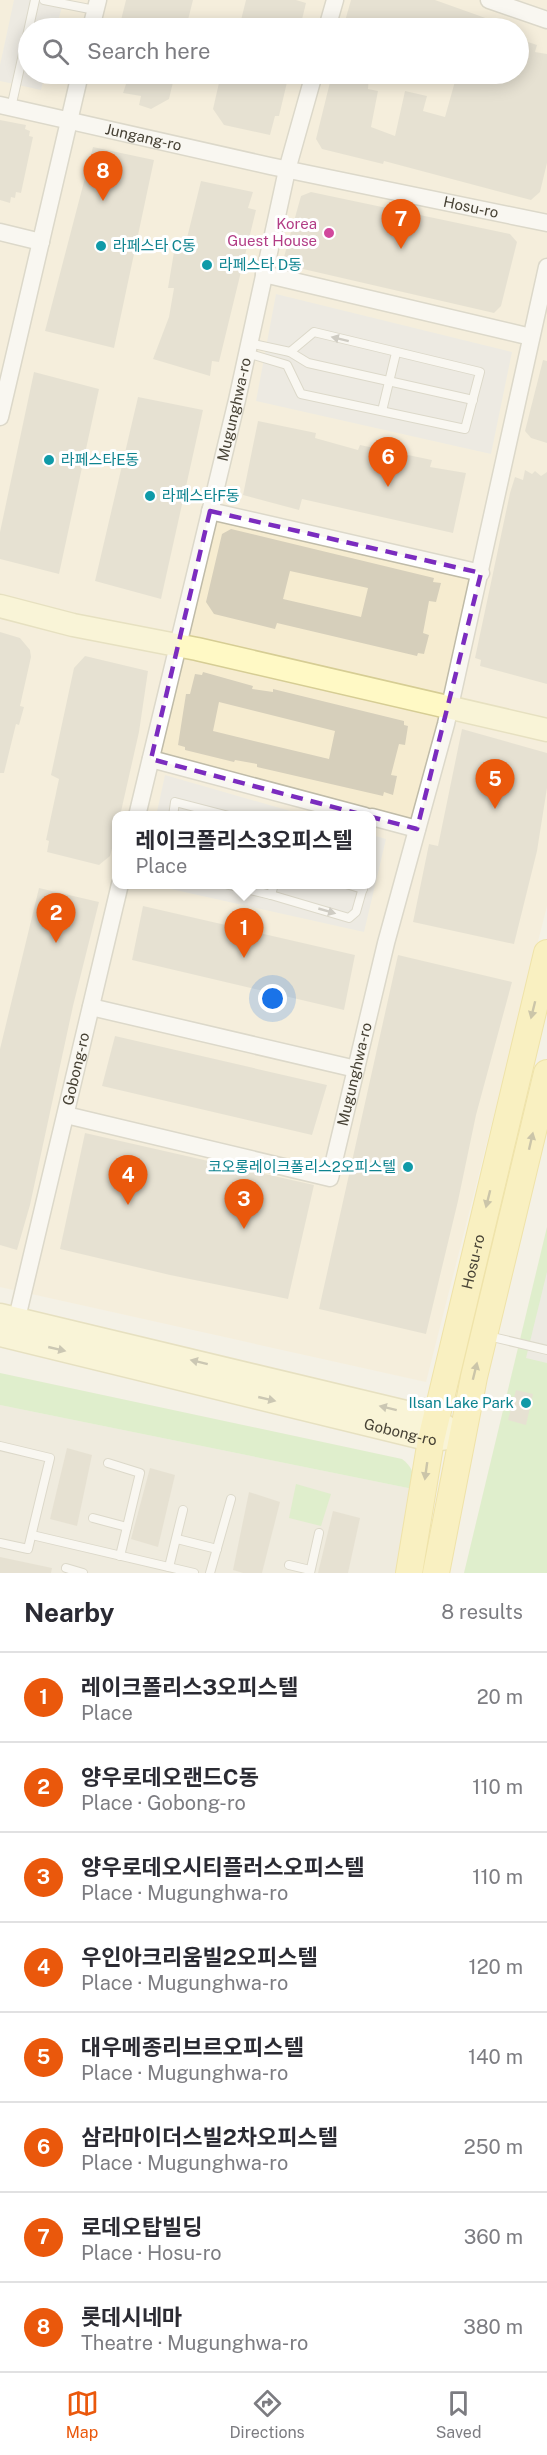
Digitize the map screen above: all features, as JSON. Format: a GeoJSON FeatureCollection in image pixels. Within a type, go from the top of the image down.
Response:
{"type":"FeatureCollection","features":[{"type":"Feature","properties":{"kind":"main road"},"geometry":{"type":"LineString","coordinates":[[0,606],[73,625],[178,646],[547,730]]}},
{"type":"Feature","properties":{"kind":"main road","name":"Hosu-ro"},"geometry":{"type":"LineString","coordinates":[[409,1573],[433,1430],[547,953]]}},
{"type":"Feature","properties":{"kind":"main road","name":"Hosu-ro"},"geometry":{"type":"LineString","coordinates":[[436,1573],[460,1437],[547,1073]]}},
{"type":"Feature","properties":{"kind":"main road","name":"Gobong-ro"},"geometry":{"type":"LineString","coordinates":[[9,1316],[460,1437]]}},
{"type":"Feature","properties":{"kind":"main road","name":"Gobong-ro"},"geometry":{"type":"LineString","coordinates":[[0,1335],[433,1430]]}},
{"type":"Feature","properties":{"kind":"street"},"geometry":{"type":"LineString","coordinates":[[330,18],[335,0]]}},
{"type":"Feature","properties":{"kind":"street"},"geometry":{"type":"LineString","coordinates":[[489,0],[547,20]]}},
{"type":"Feature","properties":{"kind":"street"},"geometry":{"type":"LineString","coordinates":[[0,417],[4,379],[41,242],[77,84]]}},
{"type":"Feature","properties":{"kind":"street","name":"Mugunghwa-ro"},"geometry":{"type":"LineString","coordinates":[[138,811],[248,348],[287,170],[311,84]]}},
{"type":"Feature","properties":{"kind":"street","name":"Jungang-ro"},"geometry":{"type":"LineString","coordinates":[[6,107],[287,170]]}},
{"type":"Feature","properties":{"kind":"street","name":"Hosu-ro"},"geometry":{"type":"LineString","coordinates":[[287,170],[547,223]]}},
{"type":"Feature","properties":{"kind":"street"},"geometry":{"type":"LineString","coordinates":[[0,232],[41,242]]}},
{"type":"Feature","properties":{"kind":"street","name":"Mugunghwa-ro"},"geometry":{"type":"LineString","coordinates":[[66,1115],[330,1178],[386,943],[450,709],[547,267]]}},
{"type":"Feature","properties":{"kind":"street"},"geometry":{"type":"LineString","coordinates":[[264,274],[531,337]]}},
{"type":"Feature","properties":{"kind":"street"},"geometry":{"type":"LineString","coordinates":[[210,511],[481,573]]}},
{"type":"Feature","properties":{"kind":"street"},"geometry":{"type":"LineString","coordinates":[[151,759],[346,811]]}},
{"type":"Feature","properties":{"kind":"street"},"geometry":{"type":"LineString","coordinates":[[376,818],[417,830]]}},
{"type":"Feature","properties":{"kind":"street","name":"Gobong-ro"},"geometry":{"type":"LineString","coordinates":[[9,1316],[66,1115],[119,889]]}},
{"type":"Feature","properties":{"kind":"street"},"geometry":{"type":"LineString","coordinates":[[91,1007],[356,1069]]}},
{"type":"Feature","properties":{"kind":"lane"},"geometry":{"type":"LineString","coordinates":[[30,18],[35,0]]}},
{"type":"Feature","properties":{"kind":"lane"},"geometry":{"type":"LineString","coordinates":[[44,0],[96,5]]}},
{"type":"Feature","properties":{"kind":"lane"},"geometry":{"type":"LineString","coordinates":[[6,107],[18,63]]}},
{"type":"Feature","properties":{"kind":"lane"},"geometry":{"type":"LineString","coordinates":[[248,348],[287,365],[301,394],[465,429],[480,372],[314,332],[290,352]]}},
{"type":"Feature","properties":{"kind":"lane"},"geometry":{"type":"LineString","coordinates":[[248,348],[290,352],[308,363],[473,400]]}},
{"type":"Feature","properties":{"kind":"lane"},"geometry":{"type":"LineString","coordinates":[[382,411],[396,353]]}},
{"type":"Feature","properties":{"kind":"lane"},"geometry":{"type":"LineString","coordinates":[[174,811],[176,802],[202,811]]}},
{"type":"Feature","properties":{"kind":"lane"},"geometry":{"type":"LineString","coordinates":[[243,889],[349,918],[356,912],[363,889]]}},
{"type":"Feature","properties":{"kind":"lane"},"geometry":{"type":"LineString","coordinates":[[271,895],[272,889]]}},
{"type":"Feature","properties":{"kind":"lane"},"geometry":{"type":"LineString","coordinates":[[485,1335],[547,1350]]}},
{"type":"Feature","properties":{"kind":"lane"},"geometry":{"type":"LineString","coordinates":[[0,1446],[50,1458],[28,1549],[0,1542]]}},
{"type":"Feature","properties":{"kind":"lane"},"geometry":{"type":"LineString","coordinates":[[108,1463],[140,1473],[120,1556]]}},
{"type":"Feature","properties":{"kind":"lane"},"geometry":{"type":"LineString","coordinates":[[210,1573],[231,1499]]}},
{"type":"Feature","properties":{"kind":"lane"},"geometry":{"type":"LineString","coordinates":[[169,1567],[183,1510]]}},
{"type":"Feature","properties":{"kind":"lane"},"geometry":{"type":"LineString","coordinates":[[93,1518],[127,1527]]}},
{"type":"Feature","properties":{"kind":"lane"},"geometry":{"type":"LineString","coordinates":[[290,1565],[310,1571],[319,1533]]}},
{"type":"Feature","properties":{"kind":"lane"},"geometry":{"type":"LineString","coordinates":[[32,1535],[194,1573]]}},
{"type":"Feature","properties":{"kind":"lane"},"geometry":{"type":"LineString","coordinates":[[177,1539],[217,1549]]}},
{"type":"Feature","properties":{"kind":"lane"},"geometry":{"type":"LineString","coordinates":[[144,1573],[147,1562]]}},
{"type":"Feature","properties":{"kind":"lane"},"geometry":{"type":"LineString","coordinates":[[66,1568],[83,1573]]}},
{"type":"Feature","properties":{"kind":"highlighted area"},"geometry":{"type":"Polygon","coordinates":[[[210,511],[481,573],[417,829],[151,759],[210,511]]]}},
{"type":"Feature","properties":{"kind":"shaded area"},"geometry":{"type":"Polygon","coordinates":[[[0,0],[547,0],[547,906],[426,1382],[0,1287],[0,0]]]}},
{"type":"Feature","properties":{"kind":"shaded area"},"geometry":{"type":"Polygon","coordinates":[[[14,0],[64,0],[59,18],[18,18],[18,84],[42,84],[41,90],[0,81],[0,65],[14,0]]]}},
{"type":"Feature","properties":{"kind":"shaded area"},"geometry":{"type":"Polygon","coordinates":[[[276,294],[512,352],[491,454],[256,401],[276,294]]]}},
{"type":"Feature","properties":{"kind":"shaded area"},"geometry":{"type":"Polygon","coordinates":[[[165,775],[290,811],[157,811],[165,775]]]}},
{"type":"Feature","properties":{"kind":"shaded area"},"geometry":{"type":"Polygon","coordinates":[[[376,836],[386,839],[376,881],[376,836]]]}},
{"type":"Feature","properties":{"kind":"shaded area"},"geometry":{"type":"Polygon","coordinates":[[[171,889],[374,889],[364,932],[171,889]]]}},
{"type":"Feature","properties":{"kind":"shaded area"},"geometry":{"type":"Polygon","coordinates":[[[547,1272],[547,1363],[526,1358],[547,1272]]]}},
{"type":"Feature","properties":{"kind":"shaded area"},"geometry":{"type":"Polygon","coordinates":[[[0,1405],[413,1489],[398,1573],[0,1573],[0,1405]]]}},
{"type":"Feature","properties":{"kind":"green space","name":"Ilsan Lake Park"},"geometry":{"type":"Polygon","coordinates":[[[547,1227],[547,1573],[464,1573],[547,1227]]]}},
{"type":"Feature","properties":{"kind":"green space"},"geometry":{"type":"Polygon","coordinates":[[[0,1373],[402,1459],[412,1472],[413,1489],[0,1405],[0,1373]]]}},
{"type":"Feature","properties":{"kind":"green space"},"geometry":{"type":"Polygon","coordinates":[[[296,1484],[331,1494],[321,1526],[289,1518],[296,1484]]]}},
{"type":"Feature","properties":{"kind":"building"},"geometry":{"type":"Polygon","coordinates":[[[126,0],[193,0],[188,18],[122,18],[126,0]]]}},
{"type":"Feature","properties":{"kind":"building"},"geometry":{"type":"Polygon","coordinates":[[[246,0],[296,0],[306,3],[302,18],[242,18],[246,0]]]}},
{"type":"Feature","properties":{"kind":"building"},"geometry":{"type":"Polygon","coordinates":[[[351,0],[435,0],[486,18],[346,18],[351,0]]]}},
{"type":"Feature","properties":{"kind":"building"},"geometry":{"type":"Polygon","coordinates":[[[529,42],[537,45],[535,52],[547,54],[547,163],[540,192],[531,200],[384,161],[383,164],[322,149],[316,139],[330,84],[368,84],[368,89],[378,91],[371,127],[395,136],[405,91],[427,96],[423,111],[445,117],[454,84],[529,84],[529,42]]]}},
{"type":"Feature","properties":{"kind":"building"},"geometry":{"type":"Polygon","coordinates":[[[126,84],[173,84],[169,99],[151,109],[139,105],[141,96],[123,93],[126,84]]]}},
{"type":"Feature","properties":{"kind":"building"},"geometry":{"type":"Polygon","coordinates":[[[219,84],[287,84],[279,116],[275,116],[270,135],[224,125],[213,109],[219,84]]]}},
{"type":"Feature","properties":{"kind":"building"},"geometry":{"type":"Polygon","coordinates":[[[0,120],[26,125],[25,129],[30,131],[29,136],[33,137],[21,193],[16,192],[15,198],[11,197],[10,203],[0,200],[0,120]]]}},
{"type":"Feature","properties":{"kind":"building","name":"라페스타 C동"},"geometry":{"type":"Polygon","coordinates":[[[93,147],[154,160],[114,348],[45,331],[93,147]]]}},
{"type":"Feature","properties":{"kind":"building","name":"라페스타 D동"},"geometry":{"type":"Polygon","coordinates":[[[201,181],[253,192],[248,208],[256,210],[219,362],[212,361],[210,376],[153,359],[169,317],[174,288],[168,288],[176,240],[186,242],[201,181]]]}},
{"type":"Feature","properties":{"kind":"building"},"geometry":{"type":"Polygon","coordinates":[[[311,192],[510,234],[517,242],[501,306],[494,313],[290,266],[284,257],[301,196],[311,192]]]}},
{"type":"Feature","properties":{"kind":"building"},"geometry":{"type":"Polygon","coordinates":[[[543,360],[547,361],[547,443],[531,438],[525,431],[543,360]]]}},
{"type":"Feature","properties":{"kind":"building","name":"라페스타E동"},"geometry":{"type":"Polygon","coordinates":[[[34,372],[99,389],[59,574],[0,559],[0,532],[34,372]]]}},
{"type":"Feature","properties":{"kind":"building","name":"라페스타F동"},"geometry":{"type":"Polygon","coordinates":[[[138,397],[203,410],[161,599],[95,581],[138,397]]]}},
{"type":"Feature","properties":{"kind":"building"},"geometry":{"type":"Polygon","coordinates":[[[258,421],[316,433],[315,438],[358,450],[360,445],[432,460],[430,467],[466,473],[453,533],[302,499],[299,510],[243,495],[258,421]]]}},
{"type":"Feature","properties":{"kind":"building"},"geometry":{"type":"Polygon","coordinates":[[[525,470],[532,474],[535,471],[541,476],[547,472],[547,684],[480,666],[481,660],[475,658],[510,493],[515,477],[523,480],[525,470]]]}},
{"type":"Feature","properties":{"kind":"building"},"geometry":{"type":"Polygon","coordinates":[[[231,529],[434,578],[433,582],[441,583],[436,602],[429,601],[423,633],[429,635],[424,654],[418,653],[417,656],[277,623],[275,629],[214,614],[206,602],[222,534],[231,529]],[[290,571],[283,599],[361,617],[368,588],[290,571]]]}},
{"type":"Feature","properties":{"kind":"building"},"geometry":{"type":"Polygon","coordinates":[[[0,632],[20,638],[30,650],[31,657],[20,706],[24,707],[19,725],[16,724],[4,773],[0,773],[0,632]]]}},
{"type":"Feature","properties":{"kind":"building"},"geometry":{"type":"Polygon","coordinates":[[[85,656],[148,671],[139,732],[121,811],[112,811],[112,849],[110,856],[99,865],[47,852],[49,841],[46,840],[59,779],[51,775],[74,668],[85,656]]]}},
{"type":"Feature","properties":{"kind":"building"},"geometry":{"type":"Polygon","coordinates":[[[203,672],[253,686],[252,689],[273,692],[273,689],[404,721],[404,725],[408,726],[405,745],[399,744],[391,775],[397,776],[393,795],[384,792],[383,796],[257,767],[257,764],[235,760],[234,762],[185,750],[185,747],[178,745],[186,694],[190,694],[195,674],[202,675],[203,672]],[[219,702],[213,731],[329,759],[335,731],[219,702]]]}},
{"type":"Feature","properties":{"kind":"building"},"geometry":{"type":"Polygon","coordinates":[[[462,729],[547,753],[547,788],[537,851],[514,944],[413,922],[429,844],[438,846],[462,729]]]}},
{"type":"Feature","properties":{"kind":"building"},"geometry":{"type":"Polygon","coordinates":[[[39,888],[99,902],[73,1006],[30,1205],[17,1250],[0,1245],[0,1049],[39,888]]]}},
{"type":"Feature","properties":{"kind":"building"},"geometry":{"type":"Polygon","coordinates":[[[143,906],[355,955],[344,1010],[132,960],[143,906]]]}},
{"type":"Feature","properties":{"kind":"building","name":"코오롱레이크폴리스2오피스텔"},"geometry":{"type":"Polygon","coordinates":[[[398,955],[512,982],[476,1115],[426,1334],[319,1309],[398,955]]]}},
{"type":"Feature","properties":{"kind":"building"},"geometry":{"type":"Polygon","coordinates":[[[115,1036],[327,1085],[312,1135],[102,1086],[115,1036]]]}},
{"type":"Feature","properties":{"kind":"building"},"geometry":{"type":"Polygon","coordinates":[[[85,1133],[314,1185],[288,1299],[170,1275],[60,1249],[85,1133]]]}},
{"type":"Feature","properties":{"kind":"building"},"geometry":{"type":"Polygon","coordinates":[[[516,1390],[533,1394],[526,1425],[508,1420],[516,1390]]]}},
{"type":"Feature","properties":{"kind":"building"},"geometry":{"type":"Polygon","coordinates":[[[67,1448],[92,1455],[77,1526],[50,1519],[67,1448]]]}},
{"type":"Feature","properties":{"kind":"building"},"geometry":{"type":"Polygon","coordinates":[[[150,1468],[175,1475],[158,1547],[131,1539],[150,1468]]]}},
{"type":"Feature","properties":{"kind":"building"},"geometry":{"type":"Polygon","coordinates":[[[249,1492],[280,1502],[262,1573],[243,1573],[233,1570],[249,1492]]]}},
{"type":"Feature","properties":{"kind":"building"},"geometry":{"type":"Polygon","coordinates":[[[333,1511],[360,1518],[348,1573],[318,1573],[333,1511]]]}},
{"type":"Feature","properties":{"kind":"building"},"geometry":{"type":"Polygon","coordinates":[[[0,1557],[52,1568],[51,1573],[0,1573],[0,1557]]]}},
{"type":"Feature","properties":{"kind":"place","name":"롯데시네마"},"geometry":{"type":"Point","coordinates":[103,201]}},
{"type":"Feature","properties":{"kind":"place","name":"Korea Guest House"},"geometry":{"type":"Point","coordinates":[329,233]}},
{"type":"Feature","properties":{"kind":"place","name":"라페스타 C동"},"geometry":{"type":"Point","coordinates":[101,246]}},
{"type":"Feature","properties":{"kind":"place","name":"로데오탑빌딩"},"geometry":{"type":"Point","coordinates":[401,249]}},
{"type":"Feature","properties":{"kind":"place","name":"라페스타 D동"},"geometry":{"type":"Point","coordinates":[207,265]}},
{"type":"Feature","properties":{"kind":"place","name":"라페스타E동"},"geometry":{"type":"Point","coordinates":[49,460]}},
{"type":"Feature","properties":{"kind":"place","name":"삼라마이더스빌2차오피스텔"},"geometry":{"type":"Point","coordinates":[388,487]}},
{"type":"Feature","properties":{"kind":"place","name":"라페스타F동"},"geometry":{"type":"Point","coordinates":[150,496]}},
{"type":"Feature","properties":{"kind":"place","name":"대우메종리브르오피스텔"},"geometry":{"type":"Point","coordinates":[495,809]}},
{"type":"Feature","properties":{"kind":"place","name":"양우로데오랜드C동"},"geometry":{"type":"Point","coordinates":[56,943]}},
{"type":"Feature","properties":{"kind":"place","name":"레이크폴리스3오피스텔"},"geometry":{"type":"Point","coordinates":[244,958]}},
{"type":"Feature","properties":{"kind":"place","name":"코오롱레이크폴리스2오피스텔"},"geometry":{"type":"Point","coordinates":[408,1167]}},
{"type":"Feature","properties":{"kind":"place","name":"우인아크리움빌2오피스텔"},"geometry":{"type":"Point","coordinates":[128,1205]}},
{"type":"Feature","properties":{"kind":"place","name":"양우로데오시티플러스오피스텔"},"geometry":{"type":"Point","coordinates":[244,1229]}},
{"type":"Feature","properties":{"kind":"place","name":"Ilsan Lake Park"},"geometry":{"type":"Point","coordinates":[526,1403]}}]}
